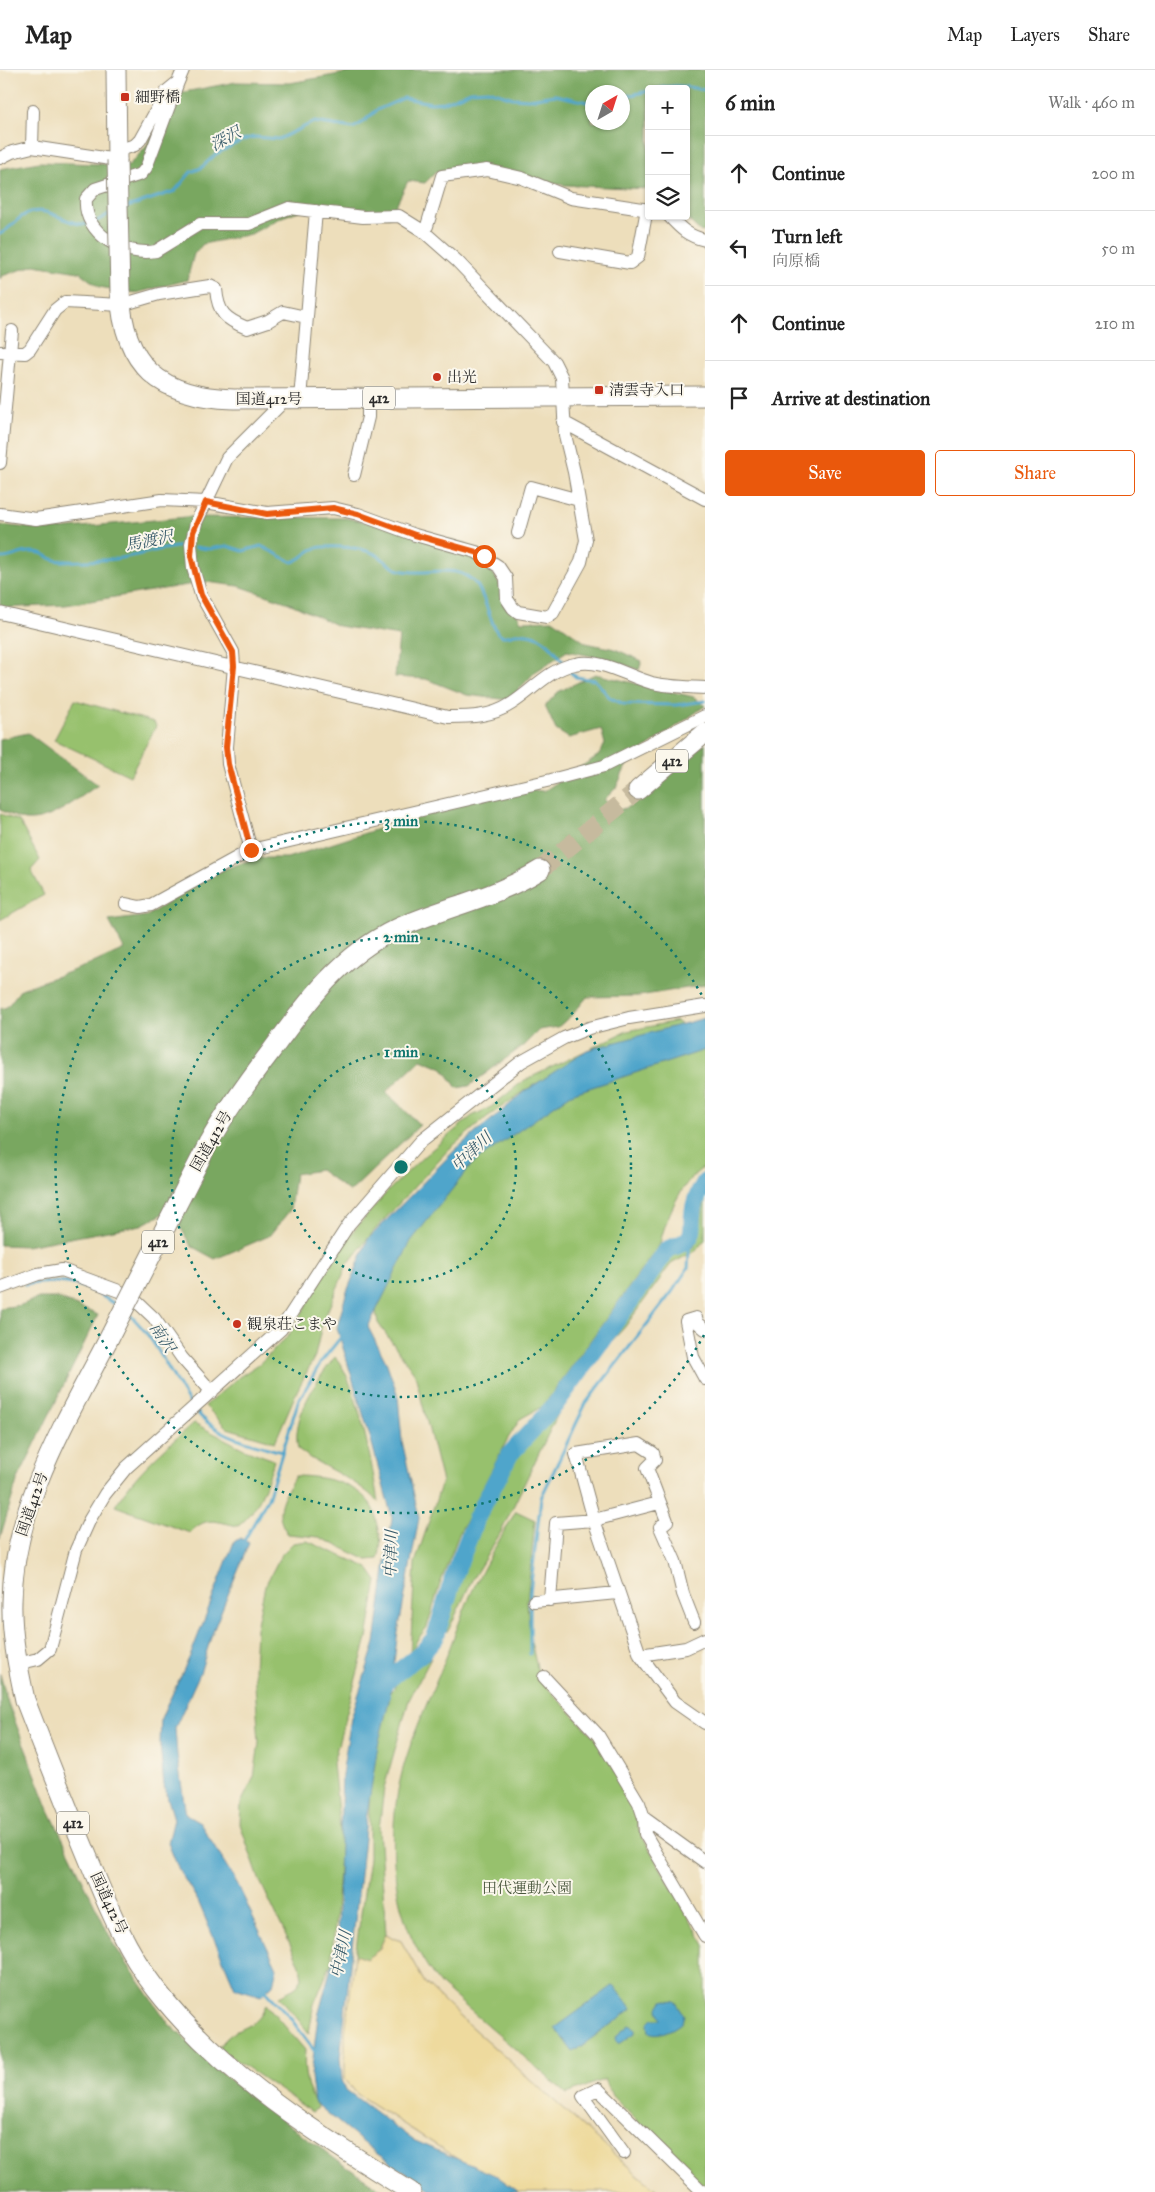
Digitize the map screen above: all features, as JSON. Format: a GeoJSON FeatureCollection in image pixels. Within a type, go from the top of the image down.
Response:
{"type":"FeatureCollection","features":[{"type":"Feature","properties":{"kind":"highway","name":"国道412号"},"geometry":{"type":"LineString","coordinates":[[116,70],[120,298],[124,328],[132,348],[143,366],[166,384],[192,395],[213,398],[368,399],[705,396]]}},
{"type":"Feature","properties":{"kind":"highway","name":"412"},"geometry":{"type":"LineString","coordinates":[[638,790],[705,732]]}},
{"type":"Feature","properties":{"kind":"highway","name":"国道412号"},"geometry":{"type":"LineString","coordinates":[[411,2192],[336,2145],[262,2093],[177,2015],[154,1987],[128,1944],[103,1895],[25,1700],[17,1664],[12,1600],[15,1566],[24,1524],[56,1441],[208,1144],[240,1093],[310,998],[329,976],[362,949],[395,930],[501,892],[540,870]]}},
{"type":"Feature","properties":{"kind":"street"},"geometry":{"type":"LineString","coordinates":[[0,514],[36,519],[162,500],[206,502],[267,514],[333,508],[358,514],[415,535],[476,552],[498,566],[506,578],[508,599],[513,608],[518,612],[547,617],[552,613],[581,562],[586,548],[579,500],[563,422],[562,404],[564,397],[562,378],[542,348],[472,275],[423,231],[399,216],[363,217],[289,208],[249,224],[200,224],[156,251],[148,253],[116,245],[106,239],[94,224],[85,207],[86,199],[90,193],[141,174],[146,168],[183,70]]}},
{"type":"Feature","properties":{"kind":"street"},"geometry":{"type":"LineString","coordinates":[[0,158],[12,152],[32,147],[117,155],[140,140],[167,91],[178,82]]}},
{"type":"Feature","properties":{"kind":"street"},"geometry":{"type":"LineString","coordinates":[[32,147],[33,110]]}},
{"type":"Feature","properties":{"kind":"street"},"geometry":{"type":"LineString","coordinates":[[423,231],[427,226],[442,176],[487,170],[522,178],[571,198],[645,210]]}},
{"type":"Feature","properties":{"kind":"street"},"geometry":{"type":"LineString","coordinates":[[300,399],[316,211]]}},
{"type":"Feature","properties":{"kind":"street"},"geometry":{"type":"LineString","coordinates":[[560,251],[630,263],[638,256],[646,220]]}},
{"type":"Feature","properties":{"kind":"street"},"geometry":{"type":"LineString","coordinates":[[673,220],[683,231],[692,237],[705,240]]}},
{"type":"Feature","properties":{"kind":"street"},"geometry":{"type":"LineString","coordinates":[[5,353],[24,353],[30,349],[55,310],[65,302],[159,294],[210,286],[216,289],[217,306],[224,314],[247,328],[268,321],[283,312],[306,317]]}},
{"type":"Feature","properties":{"kind":"street"},"geometry":{"type":"LineString","coordinates":[[0,462],[5,353],[12,331]]}},
{"type":"Feature","properties":{"kind":"street"},"geometry":{"type":"LineString","coordinates":[[251,850],[228,764],[226,747],[234,666],[233,652],[201,595],[193,565],[191,544],[196,523],[227,458],[279,406],[280,399]]}},
{"type":"Feature","properties":{"kind":"street"},"geometry":{"type":"LineString","coordinates":[[354,475],[368,417],[368,399]]}},
{"type":"Feature","properties":{"kind":"street"},"geometry":{"type":"LineString","coordinates":[[563,422],[705,499]]}},
{"type":"Feature","properties":{"kind":"street"},"geometry":{"type":"LineString","coordinates":[[518,533],[532,482],[579,500]]}},
{"type":"Feature","properties":{"kind":"street"},"geometry":{"type":"LineString","coordinates":[[0,612],[448,717],[472,718],[492,714],[510,705],[552,673],[573,664],[592,663],[651,683],[705,688]]}},
{"type":"Feature","properties":{"kind":"street"},"geometry":{"type":"LineString","coordinates":[[126,904],[140,907],[151,905],[251,850],[604,766],[705,716]]}},
{"type":"Feature","properties":{"kind":"street"},"geometry":{"type":"LineString","coordinates":[[17,1664],[38,1659],[50,1649],[76,1550],[90,1518],[105,1494],[126,1468],[281,1329],[339,1238],[410,1152],[429,1133],[500,1077],[541,1049],[589,1028],[629,1018],[705,1006]]}},
{"type":"Feature","properties":{"kind":"street"},"geometry":{"type":"LineString","coordinates":[[0,1288],[38,1274],[62,1270],[119,1292],[136,1301],[154,1318],[209,1395]]}},
{"type":"Feature","properties":{"kind":"street"},"geometry":{"type":"LineString","coordinates":[[705,1329],[698,1323],[696,1318],[686,1320],[693,1357],[705,1379]]}},
{"type":"Feature","properties":{"kind":"street"},"geometry":{"type":"LineString","coordinates":[[694,1622],[683,1594],[675,1561],[660,1527],[668,1521],[659,1503],[647,1468],[655,1460],[653,1453],[639,1444],[576,1454],[616,1593],[640,1655],[675,1702],[705,1723]]}},
{"type":"Feature","properties":{"kind":"street"},"geometry":{"type":"LineString","coordinates":[[550,1600],[556,1523],[594,1520],[659,1503]]}},
{"type":"Feature","properties":{"kind":"street"},"geometry":{"type":"LineString","coordinates":[[534,1601],[616,1593]]}},
{"type":"Feature","properties":{"kind":"street"},"geometry":{"type":"LineString","coordinates":[[640,1655],[686,1648],[705,1639]]}},
{"type":"Feature","properties":{"kind":"street"},"geometry":{"type":"LineString","coordinates":[[544,1677],[598,1735],[639,1803],[644,1818],[645,1834],[705,1936]]}},
{"type":"Feature","properties":{"kind":"street"},"geometry":{"type":"LineString","coordinates":[[644,1818],[705,1862]]}},
{"type":"Feature","properties":{"kind":"street"},"geometry":{"type":"LineString","coordinates":[[624,2154],[584,2096],[598,2089],[702,2192]]}},
{"type":"Feature","properties":{"kind":"green space"},"geometry":{"type":"Polygon","coordinates":[[[362,70],[705,70],[705,231],[701,232],[688,220],[690,220],[690,85],[645,85],[645,189],[565,185],[437,171],[425,183],[408,181],[390,217],[307,208],[282,217],[251,234],[203,244],[194,254],[187,280],[136,293],[99,287],[79,272],[34,265],[2,276],[0,279],[0,169],[39,162],[129,165],[146,147],[174,94],[236,82],[290,83],[362,70]]]}},
{"type":"Feature","properties":{"kind":"green space"},"geometry":{"type":"Polygon","coordinates":[[[186,517],[346,518],[466,543],[492,571],[521,621],[554,620],[586,643],[615,649],[642,661],[639,670],[611,660],[567,651],[535,672],[509,700],[467,695],[426,679],[395,677],[399,636],[338,626],[289,603],[239,586],[206,582],[66,605],[0,608],[0,525],[49,530],[186,517]]]}},
{"type":"Feature","properties":{"kind":"green space"},"geometry":{"type":"Polygon","coordinates":[[[595,674],[694,697],[705,706],[629,760],[616,788],[604,800],[619,810],[627,808],[639,800],[663,774],[705,744],[705,985],[639,996],[587,997],[573,1014],[558,1027],[539,1030],[524,1045],[469,1086],[457,1088],[443,1068],[421,1059],[386,1092],[420,1125],[350,1192],[320,1170],[295,1174],[290,1210],[269,1236],[215,1259],[191,1246],[171,1210],[141,1225],[26,1246],[0,1245],[0,1009],[7,1007],[21,989],[91,964],[124,949],[109,921],[147,916],[208,875],[256,858],[287,858],[506,788],[544,791],[599,755],[605,744],[601,729],[569,738],[556,730],[545,706],[558,692],[595,674]]]}},
{"type":"Feature","properties":{"kind":"green space"},"geometry":{"type":"Polygon","coordinates":[[[75,700],[154,722],[156,726],[130,776],[54,740],[75,700]]]}},
{"type":"Feature","properties":{"kind":"green space"},"geometry":{"type":"Polygon","coordinates":[[[28,733],[98,785],[64,808],[36,820],[26,820],[0,810],[0,739],[28,733]]]}},
{"type":"Feature","properties":{"kind":"green space"},"geometry":{"type":"Polygon","coordinates":[[[0,814],[19,821],[40,860],[31,870],[44,895],[0,920],[0,814]]]}},
{"type":"Feature","properties":{"kind":"green space"},"geometry":{"type":"Polygon","coordinates":[[[677,1021],[684,1027],[564,1068],[535,1084],[487,1117],[448,1150],[373,1232],[347,1265],[322,1324],[315,1356],[297,1391],[275,1442],[227,1428],[205,1406],[239,1377],[259,1364],[289,1335],[350,1235],[386,1193],[423,1157],[472,1116],[491,1107],[523,1081],[627,1031],[677,1021]]]}},
{"type":"Feature","properties":{"kind":"green space"},"geometry":{"type":"Polygon","coordinates":[[[705,1049],[705,1167],[682,1190],[670,1212],[660,1244],[543,1406],[520,1419],[507,1440],[459,1534],[440,1584],[427,1627],[417,1640],[410,1656],[415,1563],[442,1482],[415,1374],[378,1323],[375,1306],[398,1259],[435,1207],[476,1160],[527,1119],[604,1075],[705,1049]]]}},
{"type":"Feature","properties":{"kind":"green space"},"geometry":{"type":"Polygon","coordinates":[[[705,1192],[705,1240],[695,1251],[671,1264],[624,1328],[606,1347],[602,1344],[665,1259],[694,1247],[700,1227],[705,1192]]]}},
{"type":"Feature","properties":{"kind":"green space"},"geometry":{"type":"Polygon","coordinates":[[[39,1298],[58,1298],[98,1315],[17,1481],[0,1538],[0,1308],[21,1305],[39,1298]]]}},
{"type":"Feature","properties":{"kind":"green space"},"geometry":{"type":"Polygon","coordinates":[[[335,1357],[343,1368],[357,1404],[368,1448],[378,1502],[360,1486],[298,1449],[298,1425],[307,1400],[320,1377],[335,1357]]]}},
{"type":"Feature","properties":{"kind":"green space"},"geometry":{"type":"Polygon","coordinates":[[[567,1395],[501,1532],[473,1578],[448,1631],[441,1631],[459,1572],[516,1453],[567,1395]]]}},
{"type":"Feature","properties":{"kind":"green space"},"geometry":{"type":"Polygon","coordinates":[[[194,1423],[244,1449],[274,1460],[261,1496],[245,1520],[238,1526],[212,1521],[207,1522],[196,1527],[190,1533],[115,1506],[141,1472],[194,1423]]]}},
{"type":"Feature","properties":{"kind":"green space"},"geometry":{"type":"Polygon","coordinates":[[[295,1476],[316,1477],[338,1482],[357,1491],[365,1498],[374,1510],[379,1530],[381,1546],[378,1559],[367,1560],[319,1537],[288,1534],[283,1526],[280,1512],[283,1498],[295,1476]]]}},
{"type":"Feature","properties":{"kind":"green space","name":"田代運動公園"},"geometry":{"type":"Polygon","coordinates":[[[516,1511],[535,1520],[527,1602],[530,1638],[540,1680],[595,1738],[634,1802],[639,1831],[705,1945],[705,2188],[612,2096],[605,2079],[567,2094],[441,1985],[425,1963],[413,1940],[404,1915],[394,1864],[393,1838],[402,1771],[416,1729],[472,1592],[486,1563],[516,1511]]]}},
{"type":"Feature","properties":{"kind":"green space"},"geometry":{"type":"Polygon","coordinates":[[[307,1541],[367,1567],[377,1581],[367,1638],[333,1763],[341,1842],[335,1926],[331,1963],[314,2004],[309,2033],[279,1996],[295,1988],[302,1978],[300,1965],[259,1879],[240,1824],[241,1803],[254,1777],[259,1743],[254,1670],[256,1628],[265,1586],[281,1555],[293,1543],[307,1541]]]}},
{"type":"Feature","properties":{"kind":"green space"},"geometry":{"type":"Polygon","coordinates":[[[431,1658],[409,1700],[384,1788],[379,1829],[386,1934],[379,1950],[366,1959],[355,1955],[369,1858],[369,1770],[383,1703],[394,1688],[400,1675],[431,1658]]]}},
{"type":"Feature","properties":{"kind":"green space"},"geometry":{"type":"Polygon","coordinates":[[[0,1674],[8,1703],[49,1810],[114,1945],[169,2024],[234,2084],[342,2164],[386,2192],[0,2192],[0,1674]]]}},
{"type":"Feature","properties":{"kind":"green space"},"geometry":{"type":"Polygon","coordinates":[[[266,2004],[305,2050],[304,2066],[306,2080],[318,2108],[312,2112],[218,2048],[230,2035],[257,2020],[266,2004]]]}},
{"type":"Feature","properties":{"kind":"sand"},"geometry":{"type":"Polygon","coordinates":[[[386,1934],[401,1941],[425,1983],[469,2025],[659,2192],[509,2192],[357,2094],[345,2079],[345,2033],[355,1955],[366,1959],[379,1950],[386,1934]]]}},
{"type":"Feature","properties":{"kind":"water","name":"中津川"},"geometry":{"type":"Polygon","coordinates":[[[705,1018],[705,1050],[571,1094],[473,1163],[411,1241],[368,1327],[387,1364],[398,1396],[402,1441],[419,1518],[397,1638],[390,1697],[378,1745],[366,1820],[340,2058],[342,2080],[346,2090],[413,2140],[497,2176],[519,2192],[434,2192],[376,2153],[314,2102],[311,2076],[318,2016],[337,1945],[342,1775],[351,1718],[375,1643],[392,1518],[371,1440],[337,1328],[346,1294],[368,1239],[455,1150],[527,1090],[587,1050],[705,1018]]]}},
{"type":"Feature","properties":{"kind":"water"},"geometry":{"type":"Polygon","coordinates":[[[240,1538],[249,1543],[212,1634],[200,1673],[175,1728],[186,1815],[200,1823],[237,1883],[277,1968],[273,1985],[261,1996],[235,1988],[198,1901],[179,1870],[168,1843],[174,1819],[164,1786],[160,1744],[161,1718],[191,1654],[234,1542],[240,1538]]]}},
{"type":"Feature","properties":{"kind":"water"},"geometry":{"type":"Polygon","coordinates":[[[614,1985],[632,2009],[573,2052],[555,2028],[614,1985]]]}},
{"type":"Feature","properties":{"kind":"water"},"geometry":{"type":"Polygon","coordinates":[[[663,2001],[675,2001],[684,2015],[682,2022],[666,2032],[657,2034],[649,2032],[648,2024],[653,2019],[661,2019],[658,2009],[663,2001]]]}},
{"type":"Feature","properties":{"kind":"water"},"geometry":{"type":"Polygon","coordinates":[[[629,2025],[635,2028],[635,2033],[621,2043],[618,2043],[615,2040],[617,2035],[629,2025]]]}},
{"type":"Feature","properties":{"kind":"waterway","name":"深沢"},"geometry":{"type":"LineString","coordinates":[[690,88],[705,90]]}},
{"type":"Feature","properties":{"kind":"waterway","name":"深沢"},"geometry":{"type":"LineString","coordinates":[[124,208],[175,191],[191,172],[201,168],[216,154],[243,140],[254,137],[279,139],[314,122],[353,128],[377,110],[404,98],[431,103],[445,102],[471,91],[488,90],[513,98],[529,99],[555,95],[585,101]]}},
{"type":"Feature","properties":{"kind":"waterway","name":"深沢"},"geometry":{"type":"LineString","coordinates":[[630,95],[645,92]]}},
{"type":"Feature","properties":{"kind":"waterway","name":"深沢"},"geometry":{"type":"LineString","coordinates":[[0,234],[23,216],[39,211],[53,214],[74,223],[89,224]]}},
{"type":"Feature","properties":{"kind":"waterway","name":"深沢"},"geometry":{"type":"LineString","coordinates":[[95,222],[111,213]]}},
{"type":"Feature","properties":{"kind":"waterway","name":"馬渡沢"},"geometry":{"type":"LineString","coordinates":[[0,558],[35,552],[42,553],[51,559],[59,561],[84,561],[135,556],[167,548],[189,546]]}},
{"type":"Feature","properties":{"kind":"waterway","name":"馬渡沢"},"geometry":{"type":"LineString","coordinates":[[195,547],[209,549],[227,546],[243,551],[261,546],[292,562],[317,548],[349,548],[375,554],[400,570],[410,572],[450,571],[459,573],[468,577],[480,589],[494,626],[500,635],[523,634],[538,637],[544,640],[564,663]]}},
{"type":"Feature","properties":{"kind":"waterway","name":"馬渡沢"},"geometry":{"type":"LineString","coordinates":[[568,670],[576,677],[595,680],[610,698],[624,704],[676,705],[705,701]]}},
{"type":"Feature","properties":{"kind":"waterway"},"geometry":{"type":"LineString","coordinates":[[372,1685],[385,1682],[422,1653],[435,1638],[455,1573],[476,1519],[510,1454],[555,1405],[668,1249],[679,1245],[690,1236],[693,1210],[705,1182]]}},
{"type":"Feature","properties":{"kind":"waterway"},"geometry":{"type":"LineString","coordinates":[[530,1654],[530,1592],[541,1498],[586,1403],[672,1292],[688,1268],[690,1239]]}},
{"type":"Feature","properties":{"kind":"waterway","name":"南沢"},"geometry":{"type":"LineString","coordinates":[[25,1285],[52,1282],[74,1284],[95,1292],[118,1306]]}},
{"type":"Feature","properties":{"kind":"waterway","name":"南沢"},"geometry":{"type":"LineString","coordinates":[[129,1314],[156,1347],[191,1405]]}},
{"type":"Feature","properties":{"kind":"waterway"},"geometry":{"type":"LineString","coordinates":[[244,1541],[268,1498],[298,1402],[321,1362],[341,1337]]}},
{"type":"Feature","properties":{"kind":"waterway","name":"南沢"},"geometry":{"type":"LineString","coordinates":[[195,1410],[203,1419],[223,1432],[247,1442],[282,1452]]}},
{"type":"Feature","properties":{"kind":"waterway"},"geometry":{"type":"LineString","coordinates":[[265,1990],[289,2016],[316,2053]]}},
{"type":"Feature","properties":{"kind":"tunnel"},"geometry":{"type":"LineString","coordinates":[[540,870],[638,790]]}},
{"type":"Feature","properties":{"kind":"place","name":"細野橋"},"geometry":{"type":"Point","coordinates":[125,97]}},
{"type":"Feature","properties":{"kind":"place","name":"出光"},"geometry":{"type":"Point","coordinates":[437,377]}},
{"type":"Feature","properties":{"kind":"place","name":"清雲寺入口"},"geometry":{"type":"Point","coordinates":[599,390]}},
{"type":"Feature","properties":{"kind":"place","name":"観泉荘こまや"},"geometry":{"type":"Point","coordinates":[237,1324]}},
{"type":"Feature","properties":{"kind":"route"},"geometry":{"type":"LineString","coordinates":[[251,850],[234,789],[226,747],[234,666],[233,652],[201,595],[191,556],[193,532],[206,502],[267,514],[333,508],[358,514],[415,535],[484,556]]}}]}
